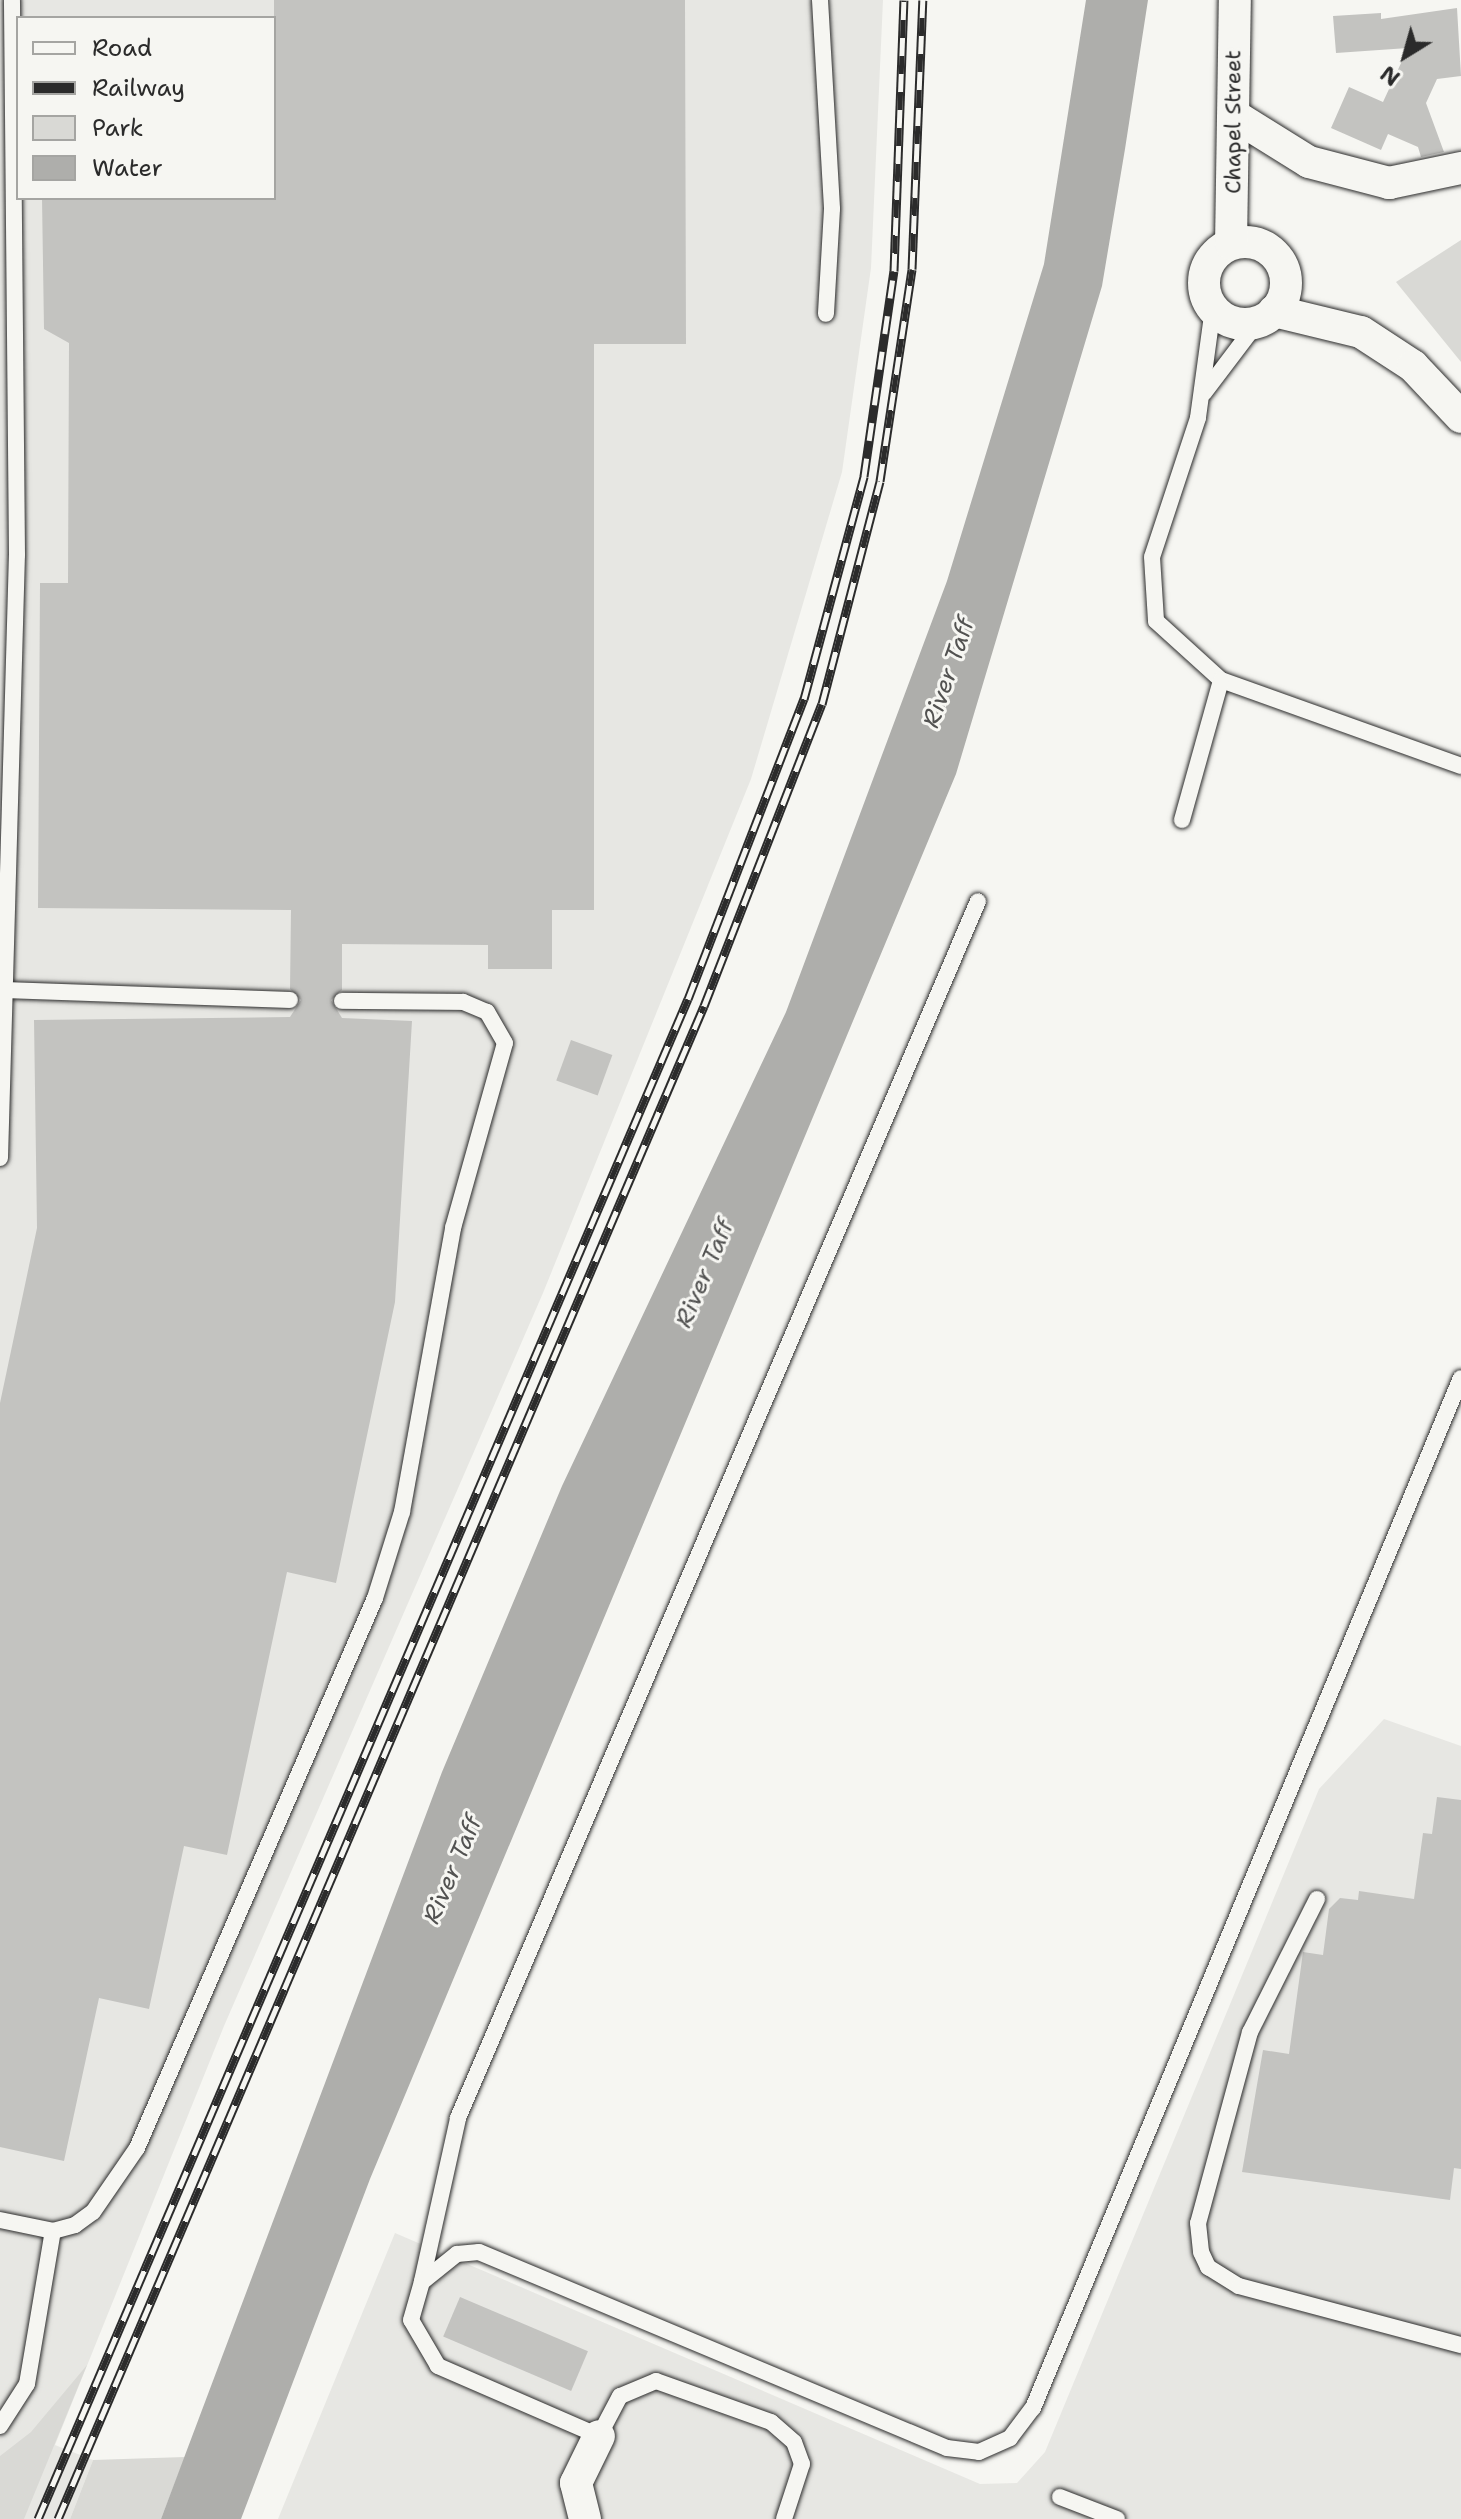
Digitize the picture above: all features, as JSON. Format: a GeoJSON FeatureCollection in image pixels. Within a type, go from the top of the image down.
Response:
{"type":"FeatureCollection","features":[{"type":"Feature","properties":{"kind":"street","name":"Chapel Street"},"geometry":{"type":"LineString","coordinates":[[1231,244],[1235,0]]}},
{"type":"Feature","properties":{"kind":"street"},"geometry":{"type":"LineString","coordinates":[[1235,116],[1309,162],[1389,183],[1461,168]]}},
{"type":"Feature","properties":{"kind":"street"},"geometry":{"type":"LineString","coordinates":[[1266,317],[1285,290],[1280,261],[1258,244],[1231,244],[1204,275],[1213,308],[1230,321],[1266,317],[1361,332],[1413,366],[1461,417]]}},
{"type":"Feature","properties":{"kind":"street"},"geometry":{"type":"LineString","coordinates":[[585,2519],[576,2483],[599,2436]]}},
{"type":"Feature","properties":{"kind":"lane"},"geometry":{"type":"LineString","coordinates":[[0,1158],[17,555],[12,0]]}},
{"type":"Feature","properties":{"kind":"lane"},"geometry":{"type":"LineString","coordinates":[[820,0],[832,209],[826,314]]}},
{"type":"Feature","properties":{"kind":"lane"},"geometry":{"type":"LineString","coordinates":[[1213,308],[1203,394],[1152,557],[1156,621],[1221,680],[1461,766]]}},
{"type":"Feature","properties":{"kind":"lane"},"geometry":{"type":"LineString","coordinates":[[1203,394],[1266,317]]}},
{"type":"Feature","properties":{"kind":"lane"},"geometry":{"type":"LineString","coordinates":[[1182,820],[1221,680]]}},
{"type":"Feature","properties":{"kind":"lane"},"geometry":{"type":"LineString","coordinates":[[784,2519],[802,2464],[794,2442],[771,2422],[656,2381],[620,2396],[599,2436],[438,2366],[411,2320],[458,2118],[978,901]]}},
{"type":"Feature","properties":{"kind":"lane"},"geometry":{"type":"LineString","coordinates":[[5,990],[290,1000]]}},
{"type":"Feature","properties":{"kind":"lane"},"geometry":{"type":"LineString","coordinates":[[0,2220],[53,2231],[93,2212],[137,2148],[375,1598],[402,1512],[453,1228],[505,1043],[487,1012],[463,1002],[342,1001]]}},
{"type":"Feature","properties":{"kind":"lane"},"geometry":{"type":"LineString","coordinates":[[422,2282],[457,2254],[479,2252],[947,2448],[979,2452],[1010,2438],[1033,2408],[1461,1378]]}},
{"type":"Feature","properties":{"kind":"lane"},"geometry":{"type":"LineString","coordinates":[[1317,1899],[1250,2032],[1198,2223],[1201,2252],[1208,2267],[1239,2286],[1461,2345]]}},
{"type":"Feature","properties":{"kind":"lane"},"geometry":{"type":"LineString","coordinates":[[0,2426],[27,2384],[53,2231]]}},
{"type":"Feature","properties":{"kind":"lane"},"geometry":{"type":"LineString","coordinates":[[1060,2497],[1117,2519]]}},
{"type":"Feature","properties":{"kind":"shaded area"},"geometry":{"type":"Polygon","coordinates":[[[0,0],[883,0],[871,268],[842,472],[751,779],[543,1293],[224,2026],[55,2445],[93,2460],[70,2519],[0,2519],[0,0]]]}},
{"type":"Feature","properties":{"kind":"shaded area"},"geometry":{"type":"Polygon","coordinates":[[[1384,1719],[1461,1746],[1461,2519],[278,2519],[395,2233],[980,2484],[1017,2483],[1045,2452],[1319,1789],[1384,1719]]]}},
{"type":"Feature","properties":{"kind":"green space"},"geometry":{"type":"Polygon","coordinates":[[[1461,240],[1461,362],[1396,282],[1461,240]]]}},
{"type":"Feature","properties":{"kind":"green space"},"geometry":{"type":"Polygon","coordinates":[[[87,2365],[24,2519],[0,2519],[0,2456],[31,2432],[87,2365]]]}},
{"type":"Feature","properties":{"kind":"green space"},"geometry":{"type":"Polygon","coordinates":[[[185,2457],[161,2519],[70,2519],[93,2460],[185,2457]]]}},
{"type":"Feature","properties":{"kind":"water","name":"River Taff"},"geometry":{"type":"Polygon","coordinates":[[[1086,0],[1148,0],[1102,286],[956,774],[370,2179],[241,2519],[161,2519],[442,1772],[562,1486],[786,1012],[947,581],[1044,264],[1086,0]]]}},
{"type":"Feature","properties":{"kind":"building"},"geometry":{"type":"Polygon","coordinates":[[[274,0],[685,0],[686,344],[594,344],[594,910],[552,910],[552,969],[488,969],[488,945],[342,944],[342,990],[331,1000],[342,1018],[412,1021],[395,1302],[336,1583],[287,1572],[227,1855],[184,1846],[149,2009],[99,1998],[64,2161],[0,2147],[0,1403],[37,1228],[34,1020],[290,1017],[301,1000],[290,989],[291,910],[38,908],[40,583],[68,583],[69,343],[44,329],[42,200],[276,200],[274,0]]]}},
{"type":"Feature","properties":{"kind":"building"},"geometry":{"type":"Polygon","coordinates":[[[1457,8],[1461,76],[1437,79],[1426,103],[1444,152],[1421,157],[1418,147],[1388,134],[1381,150],[1331,128],[1349,87],[1383,102],[1408,48],[1336,53],[1333,16],[1381,13],[1381,19],[1457,8]]]}},
{"type":"Feature","properties":{"kind":"building"},"geometry":{"type":"Polygon","coordinates":[[[571,1040],[612,1055],[598,1095],[556,1080],[571,1040]]]}},
{"type":"Feature","properties":{"kind":"building"},"geometry":{"type":"Polygon","coordinates":[[[1437,1797],[1461,1800],[1461,2169],[1454,2168],[1450,2200],[1242,2172],[1263,2050],[1289,2054],[1303,1952],[1323,1955],[1329,1909],[1340,1898],[1358,1900],[1359,1891],[1414,1899],[1423,1833],[1432,1834],[1437,1797]]]}},
{"type":"Feature","properties":{"kind":"building"},"geometry":{"type":"Polygon","coordinates":[[[460,2297],[588,2351],[571,2391],[443,2337],[460,2297]]]}},
{"type":"Feature","properties":{"kind":"railway"},"geometry":{"type":"LineString","coordinates":[[38,2519],[688,999],[804,699],[864,476],[894,271],[904,0]]}},
{"type":"Feature","properties":{"kind":"railway"},"geometry":{"type":"LineString","coordinates":[[58,2519],[704,1006],[822,704],[880,481],[912,269],[923,0]]}}]}
